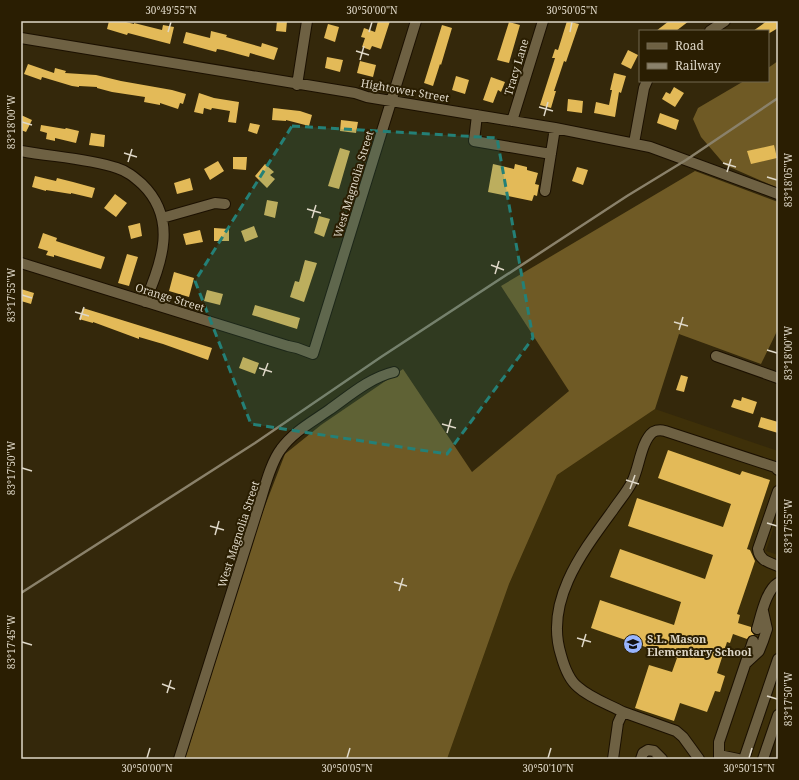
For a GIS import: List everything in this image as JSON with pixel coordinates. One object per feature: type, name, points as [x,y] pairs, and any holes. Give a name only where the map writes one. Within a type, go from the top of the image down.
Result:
[{"type":"street","points":[[297,85],[307,21]]},
{"type":"street","name":"West Magnolia Street","points":[[313,354],[416,21]]},
{"type":"street","name":"Tracy Lane","points":[[512,120],[543,21]]},
{"type":"street","points":[[712,30],[725,21]]},
{"type":"street","name":"Hightower Street","points":[[21,38],[512,120],[634,143],[663,151],[778,194]]},
{"type":"street","points":[[634,143],[644,88],[647,82]]},
{"type":"street","points":[[477,115],[474,141],[551,154]]},
{"type":"street","points":[[545,191],[555,128]]},
{"type":"street","points":[[21,150],[118,168],[132,175],[148,190],[156,202],[162,218],[165,233],[155,277],[145,302]]},
{"type":"street","points":[[162,218],[215,203],[225,204]]},
{"type":"street","name":"Orange Street","points":[[21,264],[313,354]]},
{"type":"street","points":[[716,356],[778,378]]},
{"type":"street","name":"West Magnolia Street","points":[[179,759],[260,502],[280,450],[292,437],[354,392],[378,377],[394,372]]},
{"type":"street","points":[[699,759],[683,737],[676,731],[623,712],[586,693],[576,686],[564,668],[559,651],[556,635],[557,614],[566,585],[583,552],[632,482],[645,445],[654,432],[658,430],[665,431],[775,467],[778,470]]},
{"type":"street","points":[[778,491],[758,549],[763,560],[778,566]]},
{"type":"street","points":[[757,629],[768,594],[773,586],[778,583]]},
{"type":"street","points":[[746,663],[759,652],[767,630],[763,611]]},
{"type":"street","points":[[738,759],[719,757],[719,742],[753,641]]},
{"type":"street","points":[[744,759],[778,659]]},
{"type":"street","points":[[612,759],[618,723],[623,712]]},
{"type":"street","points":[[763,759],[778,715]]},
{"type":"street","points":[[641,759],[643,753],[648,750],[654,751],[662,759]]},
{"type":"highlighted area","points":[[292,126],[497,138],[533,338],[447,454],[251,424],[195,281]]},
{"type":"shaded area","points":[[778,61],[778,188],[725,165],[701,137],[693,119],[698,108],[742,82],[769,82],[769,67]]},
{"type":"shaded area","points":[[695,171],[778,202],[778,329],[761,364],[679,334],[655,409],[557,475],[509,584],[447,759],[185,759],[258,524],[285,454],[321,425],[403,369],[472,472],[569,391],[501,286]]},
{"type":"shaded area","name":"S.L. Mason Elementary School","points":[[655,409],[778,451],[778,514],[766,551],[778,555],[778,705],[759,759],[447,759],[509,584],[557,475]]},
{"type":"building","points":[[109,21],[134,23],[162,30],[163,25],[174,27],[170,44],[128,33],[127,35],[107,29]]},
{"type":"building","points":[[277,21],[287,21],[286,32],[276,31]]},
{"type":"building","points":[[378,21],[390,21],[381,49],[372,46],[370,50],[362,47],[365,38],[361,37],[364,28],[375,32]]},
{"type":"building","points":[[567,21],[579,24],[554,91],[556,91],[551,108],[540,105],[555,58],[552,58],[555,49],[558,50]]},
{"type":"building","points":[[669,21],[689,21],[677,30],[657,30]]},
{"type":"building","points":[[767,21],[778,21],[778,28],[769,33],[769,30],[754,30]]},
{"type":"building","points":[[509,22],[520,25],[509,63],[497,60]]},
{"type":"building","points":[[328,24],[339,27],[335,42],[324,38]]},
{"type":"building","points":[[442,25],[452,28],[433,86],[424,83]]},
{"type":"building","points":[[211,31],[261,47],[262,43],[278,48],[274,60],[250,53],[249,57],[217,49],[216,52],[183,43],[186,32],[210,38]]},
{"type":"building","points":[[628,50],[638,55],[631,69],[621,64]]},
{"type":"building","points":[[327,57],[343,60],[340,72],[325,68]]},
{"type":"building","points":[[360,61],[376,65],[373,77],[357,73]]},
{"type":"building","points":[[28,64],[54,73],[55,68],[66,71],[65,73],[96,75],[186,94],[183,104],[180,103],[178,109],[160,103],[160,105],[144,102],[145,97],[112,92],[97,87],[72,86],[42,77],[41,80],[24,74]]},
{"type":"building","points":[[614,73],[626,76],[621,93],[619,92],[615,117],[594,113],[596,102],[609,105],[612,90],[610,90]]},
{"type":"building","points":[[456,76],[469,80],[465,94],[452,90]]},
{"type":"building","points":[[491,77],[505,82],[501,92],[498,90],[493,103],[483,100]]},
{"type":"building","points":[[674,87],[684,93],[675,107],[662,99],[666,92],[670,94]]},
{"type":"building","points":[[199,93],[214,98],[239,102],[236,123],[228,122],[230,111],[204,108],[203,114],[194,112]]},
{"type":"building","points":[[568,99],[583,101],[582,113],[567,111]]},
{"type":"building","points":[[273,108],[300,111],[312,115],[309,126],[286,120],[272,120]]},
{"type":"building","points":[[660,113],[679,120],[676,130],[657,123]]},
{"type":"building","points":[[21,115],[32,120],[26,132],[21,130]]},
{"type":"building","points":[[341,120],[358,122],[356,133],[340,131]]},
{"type":"building","points":[[250,123],[260,125],[257,134],[248,131]]},
{"type":"building","points":[[41,125],[79,131],[76,143],[55,138],[55,141],[46,139],[47,133],[40,131]]},
{"type":"building","points":[[91,133],[105,135],[104,147],[89,145]]},
{"type":"building","points":[[774,145],[777,158],[751,164],[747,151]]},
{"type":"building","points":[[340,148],[350,151],[339,189],[328,186]]},
{"type":"building","points":[[233,157],[247,157],[246,170],[233,169]]},
{"type":"building","points":[[218,161],[224,171],[210,180],[204,169]]},
{"type":"building","points":[[265,164],[274,172],[270,175],[275,179],[267,188],[255,176]]},
{"type":"building","points":[[493,164],[514,169],[515,164],[527,167],[527,170],[538,173],[535,184],[539,185],[537,196],[534,195],[532,201],[488,192]]},
{"type":"building","points":[[577,167],[588,170],[583,185],[572,181]]},
{"type":"building","points":[[35,176],[56,181],[57,178],[95,188],[92,198],[71,193],[46,191],[32,187]]},
{"type":"building","points":[[190,178],[193,190],[177,194],[174,183]]},
{"type":"building","points":[[115,194],[127,203],[116,217],[104,208]]},
{"type":"building","points":[[267,200],[278,202],[275,218],[264,215]]},
{"type":"building","points":[[319,216],[330,219],[324,237],[314,233]]},
{"type":"building","points":[[140,223],[142,236],[131,239],[128,226]]},
{"type":"building","points":[[254,226],[258,237],[245,242],[241,231]]},
{"type":"building","points":[[214,228],[229,229],[229,241],[214,241]]},
{"type":"building","points":[[200,230],[203,242],[186,245],[183,234]]},
{"type":"building","points":[[43,233],[57,238],[56,241],[105,257],[101,269],[54,255],[54,257],[46,255],[48,251],[38,248]]},
{"type":"building","points":[[127,254],[138,257],[129,286],[118,283]]},
{"type":"building","points":[[305,260],[317,263],[304,302],[290,297],[295,281],[299,282]]},
{"type":"building","points":[[174,272],[194,278],[189,297],[169,291]]},
{"type":"building","points":[[21,289],[34,293],[31,304],[21,301]]},
{"type":"building","points":[[207,290],[223,294],[220,305],[204,301]]},
{"type":"building","points":[[255,305],[300,318],[297,329],[252,315]]},
{"type":"building","points":[[83,308],[212,348],[208,360],[163,344],[139,337],[139,339],[93,322],[79,319]]},
{"type":"building","points":[[243,357],[259,363],[255,374],[239,368]]},
{"type":"building","points":[[681,375],[688,377],[684,392],[676,390]]},
{"type":"building","points":[[742,397],[757,402],[753,414],[731,407],[734,399],[741,401]]},
{"type":"building","points":[[761,417],[778,422],[778,433],[758,427]]},
{"type":"building","points":[[668,450],[740,475],[742,471],[770,480],[747,549],[750,550],[755,561],[737,614],[740,615],[738,623],[751,627],[751,631],[754,635],[749,636],[747,639],[733,634],[730,643],[727,642],[717,673],[725,676],[720,692],[715,691],[707,712],[680,703],[674,721],[635,708],[649,665],[672,672],[677,658],[591,628],[600,600],[674,625],[681,602],[610,577],[620,549],[705,579],[713,555],[628,526],[637,498],[723,527],[731,504],[658,478]]},
{"type":"railway","points":[[21,593],[255,443],[381,357],[627,196],[686,160],[778,98]]},
{"type":"place","name":"S.L. Mason Elementary School","points":[[633,644]]}]
